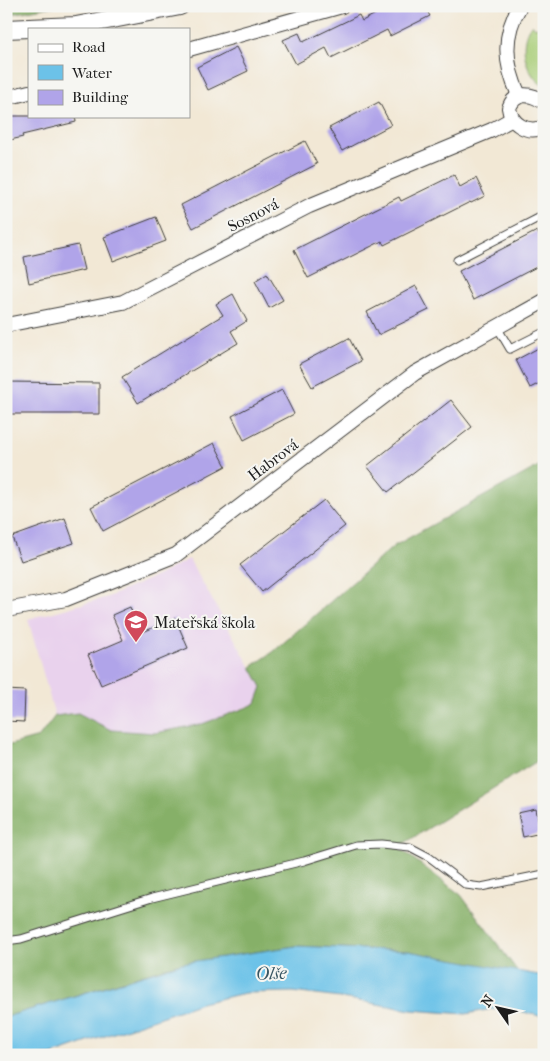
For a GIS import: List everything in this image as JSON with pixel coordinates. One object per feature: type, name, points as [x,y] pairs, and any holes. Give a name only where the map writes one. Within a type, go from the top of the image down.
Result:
[{"type":"street","points":[[6,28],[76,26],[180,6]]},
{"type":"street","points":[[190,49],[342,6]]},
{"type":"street","points":[[519,95],[509,67],[507,43],[513,20],[520,6]]},
{"type":"street","points":[[6,98],[28,92]]},
{"type":"street","points":[[543,128],[528,129],[516,123],[512,119],[509,108],[519,95],[529,95],[544,102]]},
{"type":"street","name":"Sosnová","points":[[6,325],[123,302],[309,206],[492,130],[512,119]]},
{"type":"street","name":"Habrová","points":[[6,610],[66,599],[176,554],[415,373],[544,300]]},
{"type":"lane","points":[[457,260],[544,215]]},
{"type":"lane","points":[[497,327],[510,349],[544,332]]},
{"type":"lane","points":[[6,941],[22,939],[152,898],[304,861],[356,845],[381,844],[410,847],[429,857],[466,885],[481,887],[544,874]]},
{"type":"shaded area","name":"Mateřská škola","points":[[189,559],[262,687],[256,703],[202,724],[155,733],[111,730],[78,713],[55,716],[28,619],[108,597],[157,576]]},
{"type":"green space","points":[[6,6],[54,6],[6,15]]},
{"type":"green space","points":[[532,24],[535,28],[540,26],[543,34],[539,36],[544,48],[544,86],[532,74],[525,57],[525,39],[527,31]]},
{"type":"green space","points":[[544,463],[544,757],[398,847],[461,895],[519,973],[408,951],[296,946],[177,964],[6,1017],[6,746],[39,737],[55,716],[78,713],[111,730],[155,733],[202,724],[256,703],[262,687],[251,667],[273,652],[394,546]]},
{"type":"water","name":"Olše","points":[[296,946],[408,951],[544,976],[544,1017],[503,1007],[466,1014],[411,1010],[293,992],[245,993],[201,1003],[50,1055],[6,1055],[6,1017],[182,963]]},
{"type":"building","points":[[391,6],[424,6],[430,16],[390,36],[387,30],[331,58],[326,48],[296,64],[283,40],[299,33],[303,42],[359,15],[362,21]]},
{"type":"building","points":[[236,47],[248,71],[208,90],[197,67]]},
{"type":"building","points":[[379,102],[391,125],[342,151],[329,128]]},
{"type":"building","points":[[6,116],[75,118],[76,122],[22,135],[23,137],[6,141]]},
{"type":"building","points":[[305,141],[317,164],[193,228],[181,205]]},
{"type":"building","points":[[454,175],[460,187],[476,178],[485,196],[384,245],[382,241],[308,278],[294,250],[399,197],[401,201]]},
{"type":"building","points":[[156,217],[166,241],[113,261],[104,237]]},
{"type":"building","points":[[537,231],[544,245],[544,263],[473,300],[459,271]]},
{"type":"building","points":[[78,245],[84,270],[29,283],[24,257]]},
{"type":"building","points":[[267,273],[283,300],[269,308],[255,281]]},
{"type":"building","points":[[416,286],[429,310],[378,335],[367,312]]},
{"type":"building","points":[[233,294],[247,321],[231,331],[238,343],[138,403],[122,377],[223,315],[216,304]]},
{"type":"building","points":[[349,338],[361,361],[312,387],[299,364]]},
{"type":"building","points":[[544,345],[544,381],[530,388],[516,360]]},
{"type":"building","points":[[6,382],[99,383],[99,414],[6,414]]},
{"type":"building","points":[[282,390],[294,414],[244,440],[232,416]]},
{"type":"building","points":[[451,400],[472,427],[388,492],[367,466]]},
{"type":"building","points":[[214,443],[226,466],[103,531],[91,507]]},
{"type":"building","points":[[324,500],[345,526],[262,592],[240,565]]},
{"type":"building","points":[[65,518],[74,543],[21,561],[12,537]]},
{"type":"building","points":[[130,607],[141,633],[175,618],[188,648],[101,685],[88,655],[123,640],[112,615]]},
{"type":"building","points":[[6,690],[25,691],[24,722],[6,721]]},
{"type":"building","points":[[536,809],[541,833],[523,837],[518,813]]},
{"type":"place","name":"Mateřská škola","points":[[136,643]]}]
